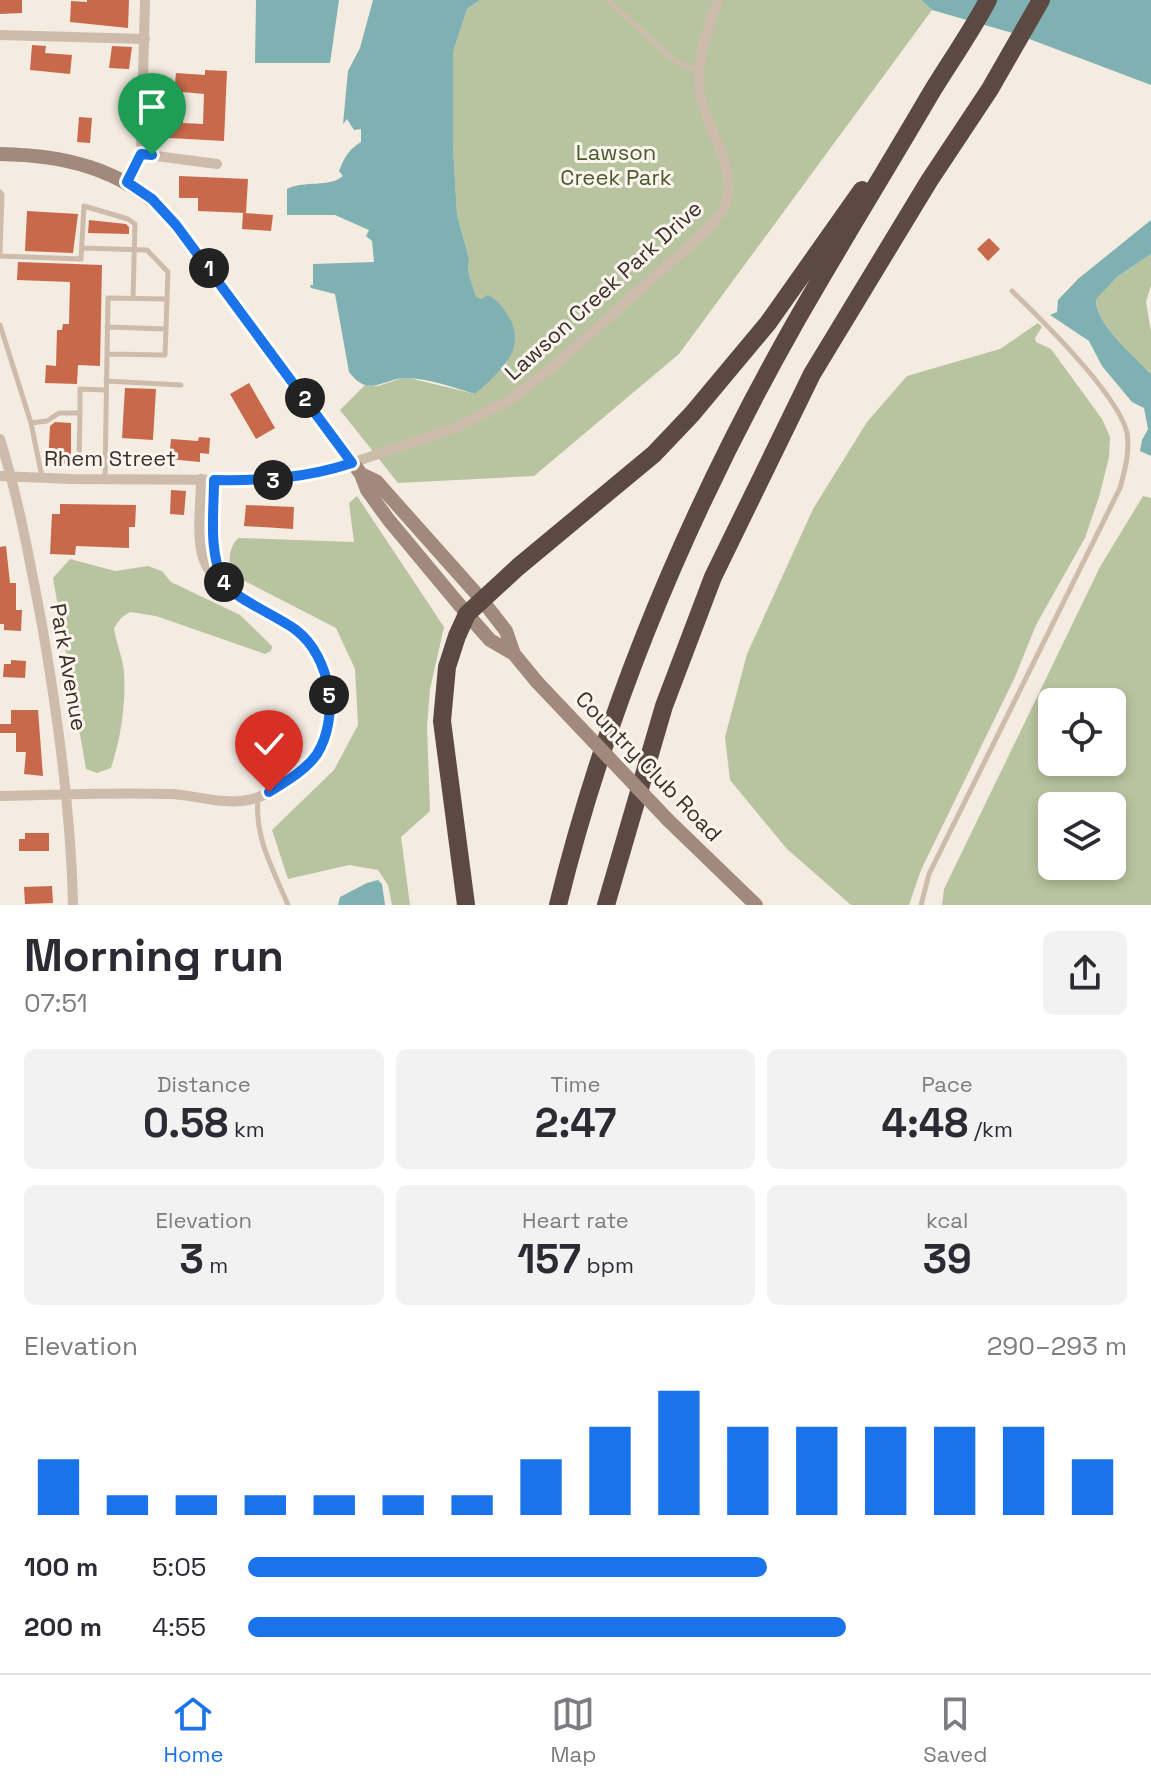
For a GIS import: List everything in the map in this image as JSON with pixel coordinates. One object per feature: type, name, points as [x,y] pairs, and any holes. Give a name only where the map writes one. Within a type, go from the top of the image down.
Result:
[{"type":"highway","points":[[558,905],[611,726],[694,518],[753,398],[796,320],[988,0]]},
{"type":"highway","points":[[609,905],[664,706],[713,577],[812,374],[929,181],[990,89],[1041,0]]},
{"type":"highway","points":[[466,905],[443,742],[442,711],[447,667],[467,614],[518,567],[654,454],[702,404],[768,323],[933,90]]},
{"type":"main road","points":[[0,154],[41,156],[78,163],[127,182],[152,199],[176,225],[356,469]]},
{"type":"main road","name":"Country Club Road","points":[[356,469],[376,481],[482,600],[506,631],[514,654],[537,682],[668,820],[756,905]]},
{"type":"main road","name":"Country Club Road","points":[[356,469],[388,519],[467,614],[490,640],[514,654]]},
{"type":"street","points":[[127,182],[141,154],[145,0]]},
{"type":"street","name":"Lawson Creek Park Drive","points":[[356,469],[457,427],[508,401],[554,366],[706,231],[723,210],[729,188],[725,166],[706,119],[700,91],[699,61],[718,0]]},
{"type":"street","points":[[0,35],[145,39]]},
{"type":"street","points":[[141,154],[217,164]]},
{"type":"street","name":"Park Avenue","points":[[0,439],[5,476],[28,551],[55,700],[66,795],[73,905]]},
{"type":"street","name":"Rhem Street","points":[[5,476],[279,480],[356,469]]},
{"type":"street","points":[[0,796],[145,793],[248,800],[294,775],[316,755],[328,728],[329,697],[324,671],[315,651],[297,631],[226,587],[209,572],[202,555],[201,479]]},
{"type":"street","points":[[214,480],[213,544],[226,587]]},
{"type":"lane","points":[[608,0],[676,62],[700,71]]},
{"type":"lane","points":[[0,192],[0,255],[81,259],[84,206],[135,224],[133,298]]},
{"type":"lane","points":[[82,248],[147,250],[168,272],[165,355],[107,354]]},
{"type":"lane","points":[[921,905],[929,874],[1120,488],[1128,460],[1126,432],[1116,410],[1098,384],[1040,317],[1012,291]]},
{"type":"lane","points":[[105,479],[108,298],[167,299]]},
{"type":"lane","points":[[0,325],[31,423],[42,478]]},
{"type":"lane","points":[[107,327],[166,329]]},
{"type":"lane","points":[[106,381],[181,385]]},
{"type":"lane","points":[[79,459],[80,389],[105,390]]},
{"type":"lane","points":[[31,423],[47,421],[59,413],[80,413]]},
{"type":"lane","points":[[258,796],[256,817],[259,835],[288,905]]},
{"type":"green space","name":"Lawson Creek Park","points":[[480,0],[921,0],[932,10],[679,354],[534,476],[398,483],[340,410],[365,385],[378,386],[405,377],[475,394],[507,363],[481,299],[476,298],[457,215],[453,52],[467,9]]},
{"type":"green space","points":[[1151,254],[1151,285],[1146,302],[1151,332],[1151,374],[1108,329],[1097,308],[1096,298],[1117,277]]},
{"type":"green space","points":[[1038,323],[1042,327],[1035,338],[1036,342],[1051,349],[1102,419],[1110,437],[1109,457],[1099,497],[1085,538],[1036,625],[1015,677],[921,870],[909,905],[851,905],[787,849],[730,780],[725,737],[747,654],[813,509],[867,422],[907,376],[1000,349]]},
{"type":"green space","points":[[357,496],[444,627],[430,689],[427,727],[430,811],[401,837],[410,905],[392,905],[388,885],[378,870],[349,865],[288,879],[272,830],[334,770],[358,725],[355,669],[336,628],[231,574],[230,569],[231,551],[238,538],[354,542],[349,503]]},
{"type":"green space","points":[[1143,496],[1151,498],[1151,905],[942,905],[944,889],[1038,695],[1038,776],[1126,776],[1126,688],[1041,688],[1100,567]]},
{"type":"green space","points":[[70,559],[115,571],[148,566],[162,571],[171,582],[240,615],[272,646],[271,651],[265,654],[156,616],[130,612],[114,628],[124,684],[122,721],[115,757],[111,768],[97,773],[86,769],[53,578]]},
{"type":"water","points":[[256,0],[339,0],[330,63],[255,63]]},
{"type":"water","points":[[373,0],[480,0],[467,9],[453,52],[457,215],[476,297],[481,299],[488,295],[496,300],[510,319],[515,341],[507,361],[475,394],[415,378],[370,386],[356,380],[349,372],[335,294],[311,288],[310,285],[313,285],[313,264],[374,262],[372,241],[366,236],[369,230],[335,215],[287,215],[287,189],[337,180],[343,176],[339,171],[345,158],[361,142],[361,129],[354,130],[347,119],[343,124],[348,71],[360,48]]},
{"type":"water","points":[[921,0],[1151,0],[1151,85],[1016,34],[932,10]]},
{"type":"water","points":[[1151,220],[1151,254],[1117,277],[1096,299],[1097,309],[1108,329],[1151,374],[1151,456],[1140,451],[1148,429],[1144,408],[1132,402],[1102,366],[1089,341],[1050,315],[1057,312],[1058,300],[1078,279]]},
{"type":"water","points":[[378,880],[382,884],[385,905],[338,905],[340,897]]},
{"type":"building","points":[[0,0],[22,0],[22,13],[0,14]]},
{"type":"building","points":[[129,0],[128,28],[70,22],[71,1]]},
{"type":"building","points":[[32,45],[46,46],[45,53],[72,55],[70,74],[30,70]]},
{"type":"building","points":[[112,46],[132,47],[129,69],[109,68]]},
{"type":"building","points":[[205,70],[227,71],[224,141],[151,137],[152,95],[174,95],[176,73],[205,75]],"holes":[[[183,92],[204,94],[203,124],[183,123]]]},
{"type":"building","points":[[79,117],[92,118],[90,143],[77,142]]},
{"type":"building","points":[[179,176],[248,179],[246,213],[198,211],[198,198],[179,198]]},
{"type":"building","points":[[27,211],[78,214],[73,253],[25,251]]},
{"type":"building","points":[[243,213],[273,215],[271,231],[242,229]]},
{"type":"building","points":[[89,220],[126,224],[129,234],[88,233]]},
{"type":"building","points":[[989,238],[1000,249],[988,261],[977,249]]},
{"type":"building","points":[[18,262],[102,265],[100,366],[78,365],[77,384],[45,383],[46,365],[56,366],[57,330],[62,330],[63,324],[69,324],[70,282],[17,280]]},
{"type":"building","points":[[249,383],[275,428],[256,439],[230,394]]},
{"type":"building","points":[[125,388],[156,389],[153,440],[122,438]]},
{"type":"building","points":[[55,422],[71,423],[71,464],[48,463],[50,426]]},
{"type":"building","points":[[199,437],[210,438],[209,454],[200,453],[200,462],[169,459],[171,439],[198,441]]},
{"type":"building","points":[[171,490],[186,491],[184,515],[170,514]]},
{"type":"building","points":[[60,504],[136,505],[135,527],[129,527],[129,548],[76,546],[75,555],[50,554],[52,514],[60,514]]},
{"type":"building","points":[[246,505],[294,507],[293,529],[244,526]]},
{"type":"building","points":[[6,546],[10,583],[16,583],[16,610],[22,610],[21,631],[4,630],[4,624],[0,624],[0,547]]},
{"type":"building","points":[[11,660],[26,661],[25,678],[3,677],[4,664],[11,664]]},
{"type":"building","points":[[11,710],[38,710],[43,776],[24,774],[26,752],[16,752],[16,733],[0,733],[0,724],[11,724]]},
{"type":"building","points":[[25,833],[49,833],[49,851],[19,851],[19,839],[25,839]]},
{"type":"building","points":[[52,886],[53,903],[25,904],[24,887]]},
{"type":"route","points":[[152,155],[141,154],[127,182],[152,199],[176,225],[352,463],[303,477],[279,480],[214,480],[213,544],[226,587],[297,631],[315,651],[324,671],[329,697],[328,728],[316,755],[269,792]]}]
